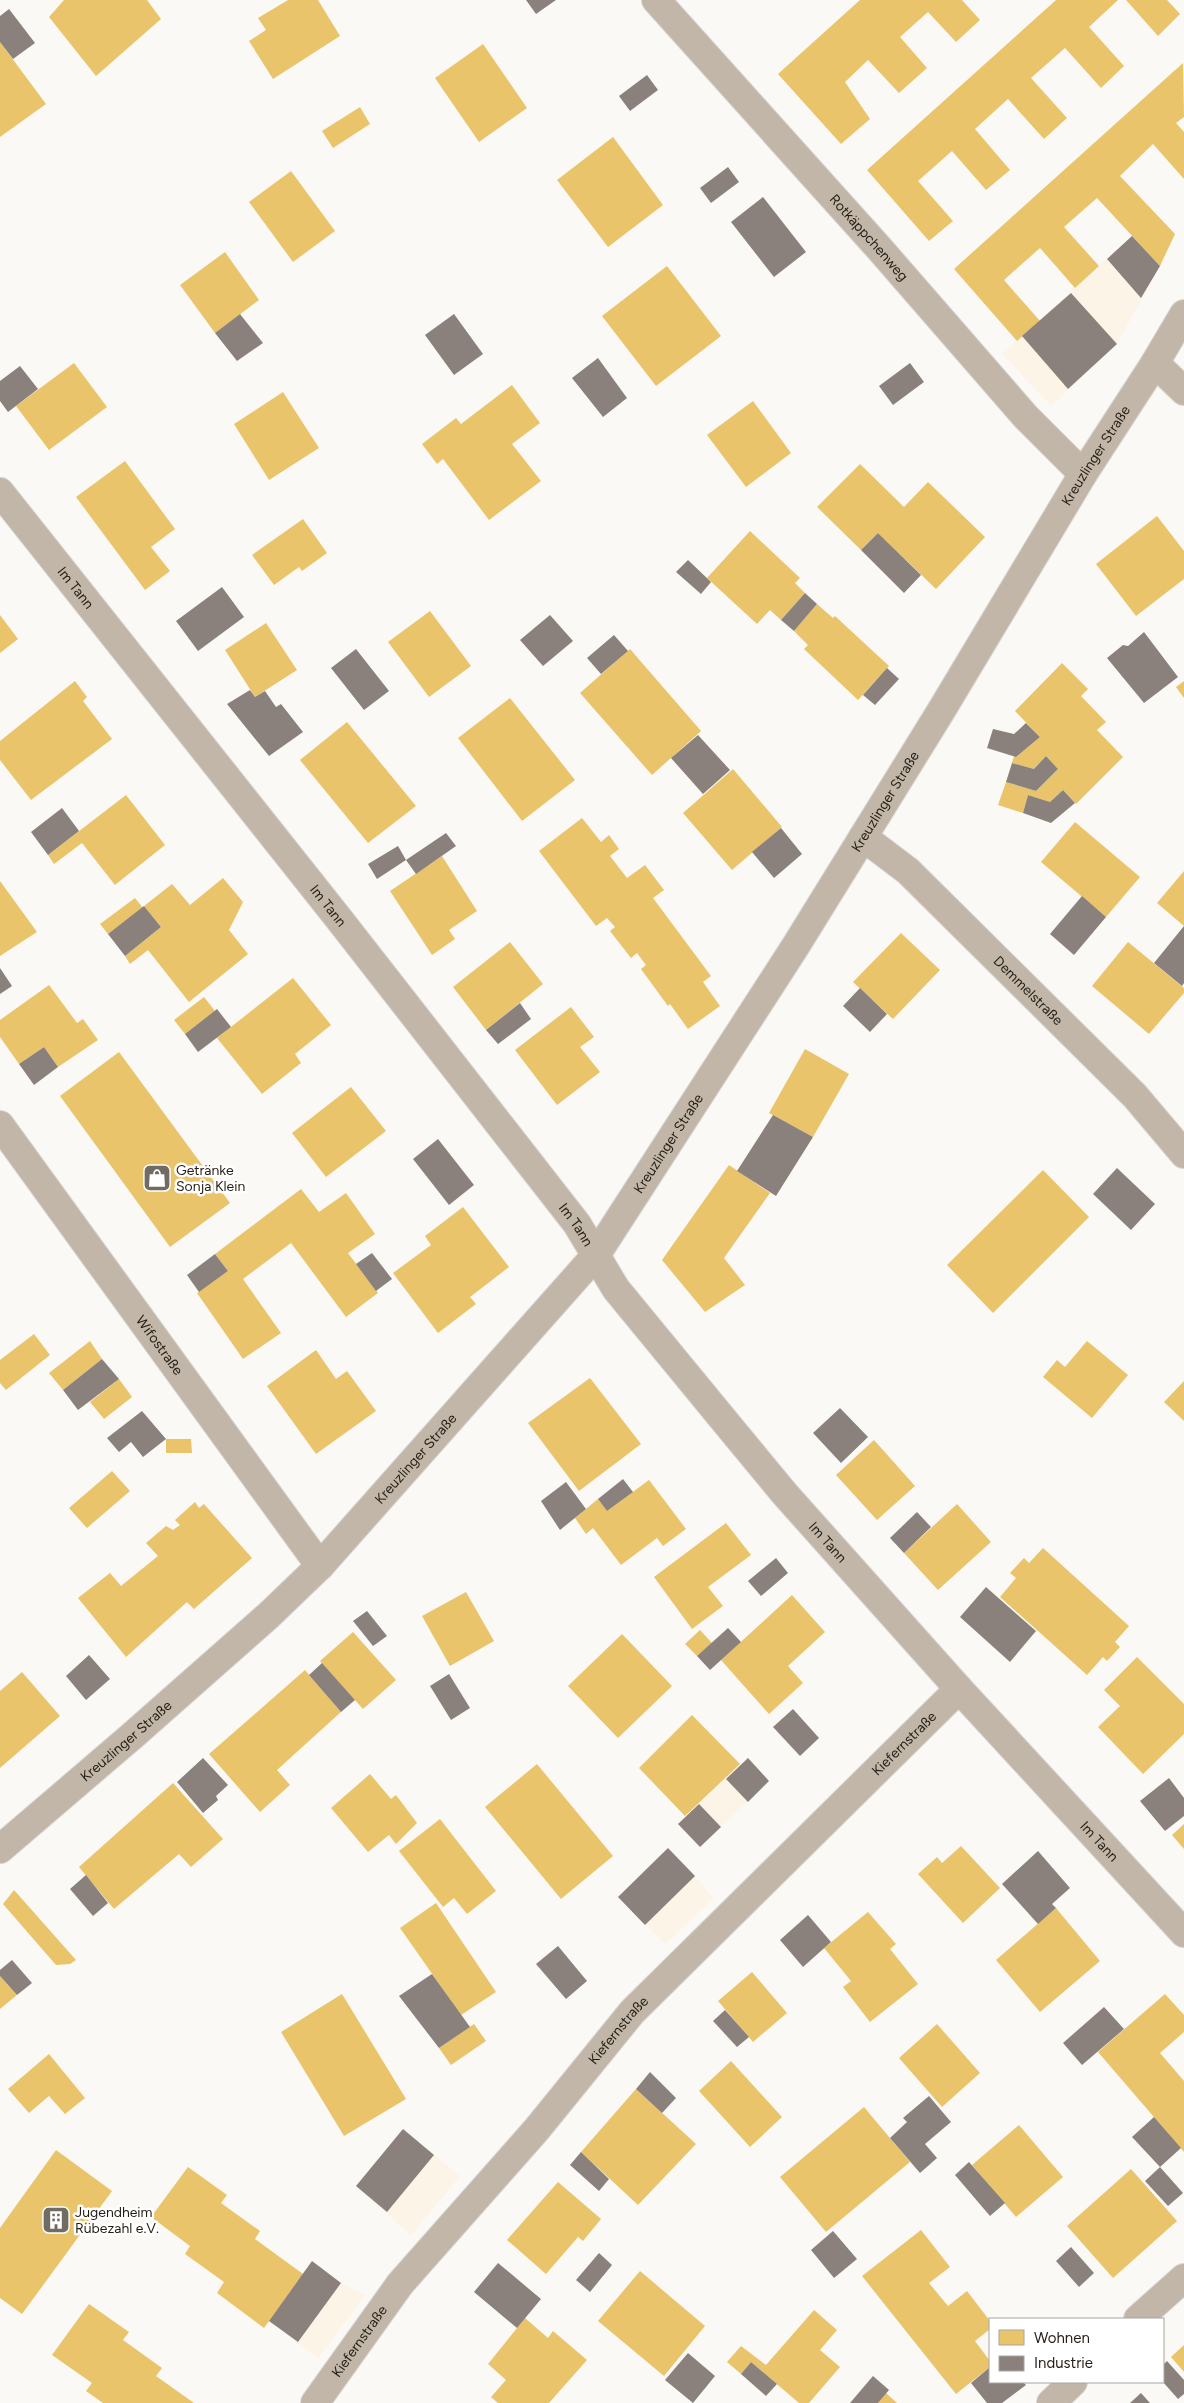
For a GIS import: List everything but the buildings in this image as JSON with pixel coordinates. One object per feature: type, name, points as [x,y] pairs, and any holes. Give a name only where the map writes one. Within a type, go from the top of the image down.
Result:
[{"type":"street","name":"Rotkäppchenweg","points":[[656,0],[878,247],[1025,416],[1083,474]]},
{"type":"street","name":"Kreuzlinger Straße","points":[[0,1849],[269,1615],[320,1566],[596,1255],[795,947],[1034,560],[1083,474],[1156,363],[1184,314]]},
{"type":"street","points":[[1156,363],[1184,391]]},
{"type":"street","name":"Im Tann","points":[[0,492],[333,912],[577,1224],[616,1289],[784,1492],[959,1689],[1184,1932]]},
{"type":"street","name":"Demmelstraße","points":[[863,837],[908,871],[1135,1096],[1184,1154]]},
{"type":"street","name":"Wifostraße","points":[[0,1125],[320,1566]]},
{"type":"street","name":"Kiefernstraße","points":[[315,2403],[400,2284],[537,2129],[632,2012],[959,1689]]},
{"type":"street","points":[[1139,2318],[1184,2278]]},
{"type":"street","points":[[1051,2403],[1072,2383]]},
{"type":"shaded area","points":[[1132,236],[1160,266],[1117,344],[1051,406],[1002,354]]},
{"type":"shaded area","points":[[748,1758],[769,1781],[700,1847],[678,1824]]},
{"type":"shaded area","points":[[668,1848],[714,1898],[665,1944],[618,1897]]},
{"type":"shaded area","points":[[403,2129],[460,2176],[411,2235],[356,2186]]},
{"type":"shaded area","points":[[312,2261],[341,2283],[365,2295],[318,2358],[269,2321]]},
{"type":"place","name":"Getränke Sonja Klein","points":[[157,1178]]},
{"type":"place","name":"Jugendheim Rübezahl e.V.","points":[[56,2220]]}]
